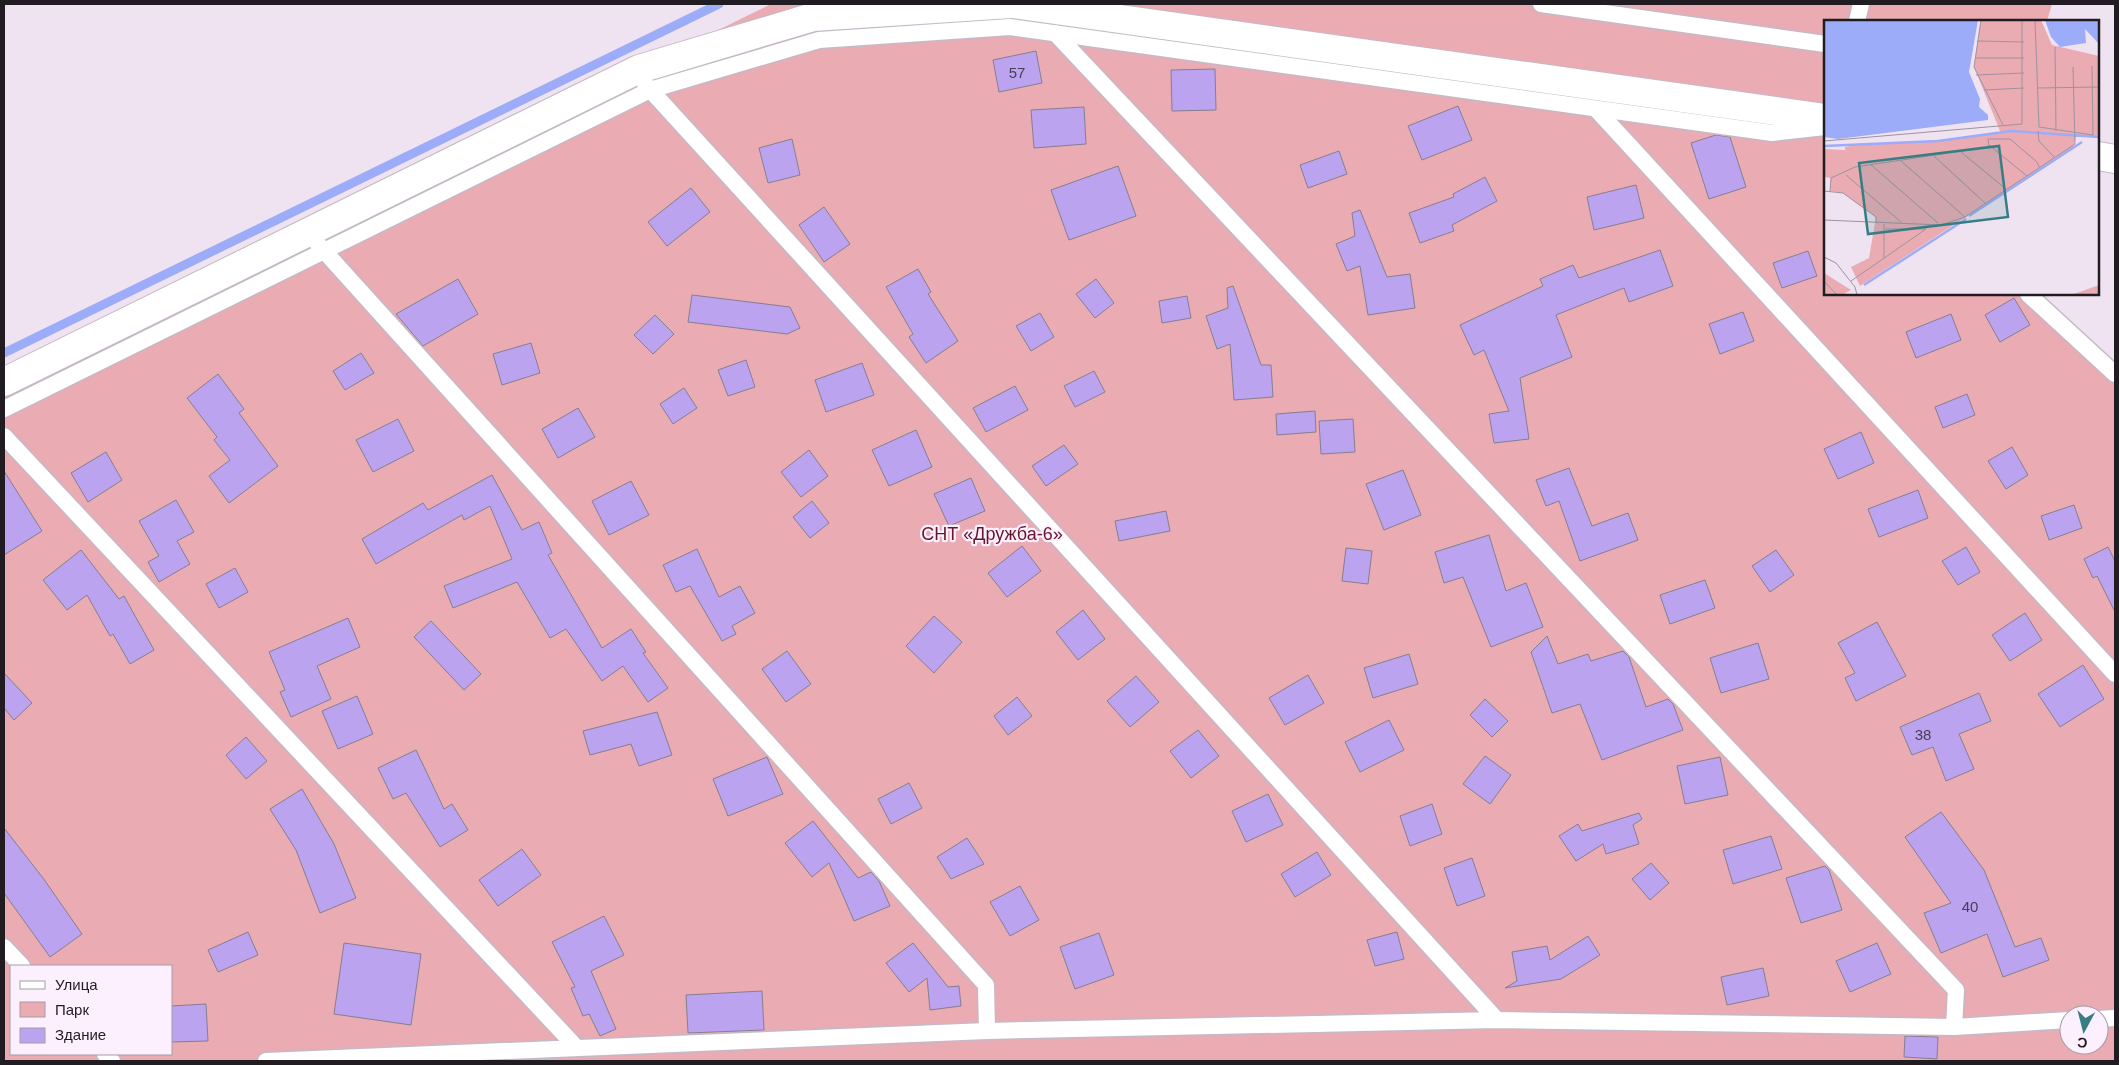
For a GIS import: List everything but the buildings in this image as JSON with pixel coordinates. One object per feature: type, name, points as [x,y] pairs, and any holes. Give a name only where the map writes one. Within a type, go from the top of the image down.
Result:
[{"type":"street","points":[[4,382],[315,242],[642,81],[813,17],[1011,4],[1824,118]]},
{"type":"street","points":[[2099,156],[2115,159]]},
{"type":"lane","points":[[1542,4],[1824,44]]},
{"type":"lane","points":[[1857,20],[1862,4]]},
{"type":"lane","points":[[1497,1020],[642,81],[819,40],[1010,27],[1772,133],[1824,127]]},
{"type":"lane","points":[[1055,33],[1956,990],[1954,1027]]},
{"type":"lane","points":[[1596,108],[2115,674]]},
{"type":"lane","points":[[4,409],[315,242],[986,985],[987,1031]]},
{"type":"lane","points":[[2029,295],[2115,374]]},
{"type":"lane","points":[[4,436],[577,1048]]},
{"type":"lane","points":[[4,947],[21,965]]},
{"type":"lane","points":[[266,1061],[987,1031],[1497,1020],[1954,1027],[2059,1021]]},
{"type":"green space","name":"СНТ «Дружба-6»","points":[[771,4],[2052,4],[2047,20],[1824,20],[1824,295],[2029,295],[2115,374],[2115,1061],[4,1061],[4,382]]},
{"type":"waterway","points":[[4,353],[719,4]]}]
